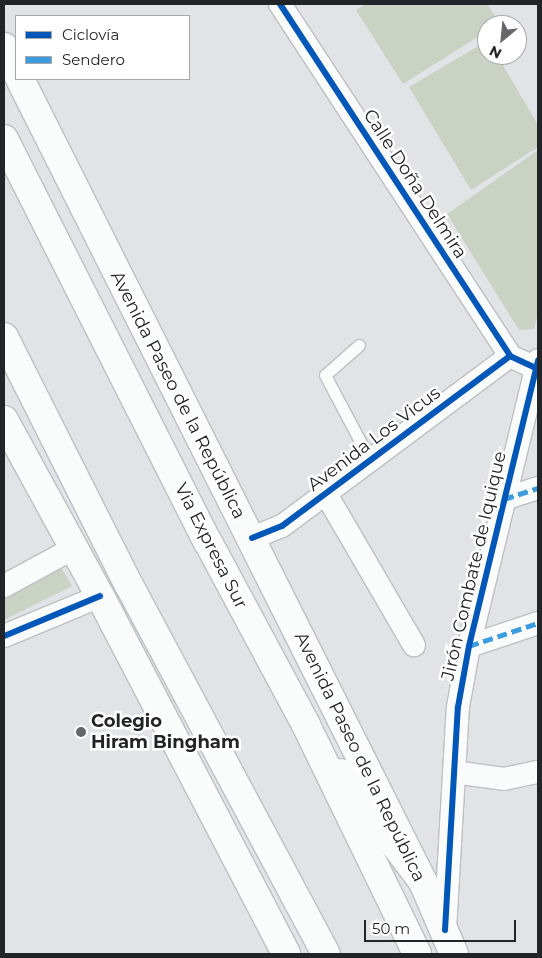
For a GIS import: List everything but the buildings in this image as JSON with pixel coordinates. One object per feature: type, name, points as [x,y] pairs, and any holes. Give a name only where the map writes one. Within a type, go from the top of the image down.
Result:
[{"type":"main road","points":[[4,47],[15,70]]},
{"type":"main road","name":"Avenida Paseo de la República","points":[[20,80],[216,474],[252,538],[423,882],[449,942]]},
{"type":"main road","name":"Via Expresa Sur","points":[[4,139],[208,542],[306,725],[417,954]]},
{"type":"main road","points":[[4,337],[134,594],[326,954]]},
{"type":"main road","points":[[4,420],[100,596],[286,954]]},
{"type":"main road","points":[[306,725],[423,882]]},
{"type":"street","name":"Calle Doña Delmira","points":[[280,4],[510,356]]},
{"type":"street","points":[[510,356],[537,364]]},
{"type":"street","name":"Avenida Los Vicus","points":[[252,538],[282,526],[510,356]]},
{"type":"street","name":"Jirón Combate de Iquique","points":[[449,942],[454,772],[458,707],[469,646],[537,364]]},
{"type":"street","points":[[504,499],[538,488]]},
{"type":"street","points":[[326,494],[414,645]]},
{"type":"street","points":[[4,586],[74,548]]},
{"type":"street","points":[[4,636],[100,596]]},
{"type":"street","points":[[469,646],[538,623]]},
{"type":"street","points":[[454,772],[504,779],[538,772]]},
{"type":"lane","points":[[359,345],[325,375],[370,460]]},
{"type":"green space","points":[[366,4],[487,4],[495,15],[477,15],[477,37],[403,84],[356,10]]},
{"type":"green space","points":[[477,47],[477,65],[503,65],[538,125],[538,147],[471,190],[409,87]]},
{"type":"green space","points":[[538,150],[538,314],[534,329],[519,330],[447,214]]},
{"type":"green space","points":[[58,562],[72,586],[4,620],[4,592]]},
{"type":"marked path","points":[[504,499],[538,488]]},
{"type":"marked path","points":[[469,646],[538,623]]},
{"type":"cycle path","points":[[280,4],[510,356],[536,368]]},
{"type":"cycle path","points":[[252,538],[282,526],[510,356]]},
{"type":"cycle path","points":[[445,930],[458,707],[469,646],[538,360]]},
{"type":"cycle path","points":[[4,636],[100,596]]},
{"type":"place","name":"Colegio Hiram Bingham","points":[[81,732]]}]
